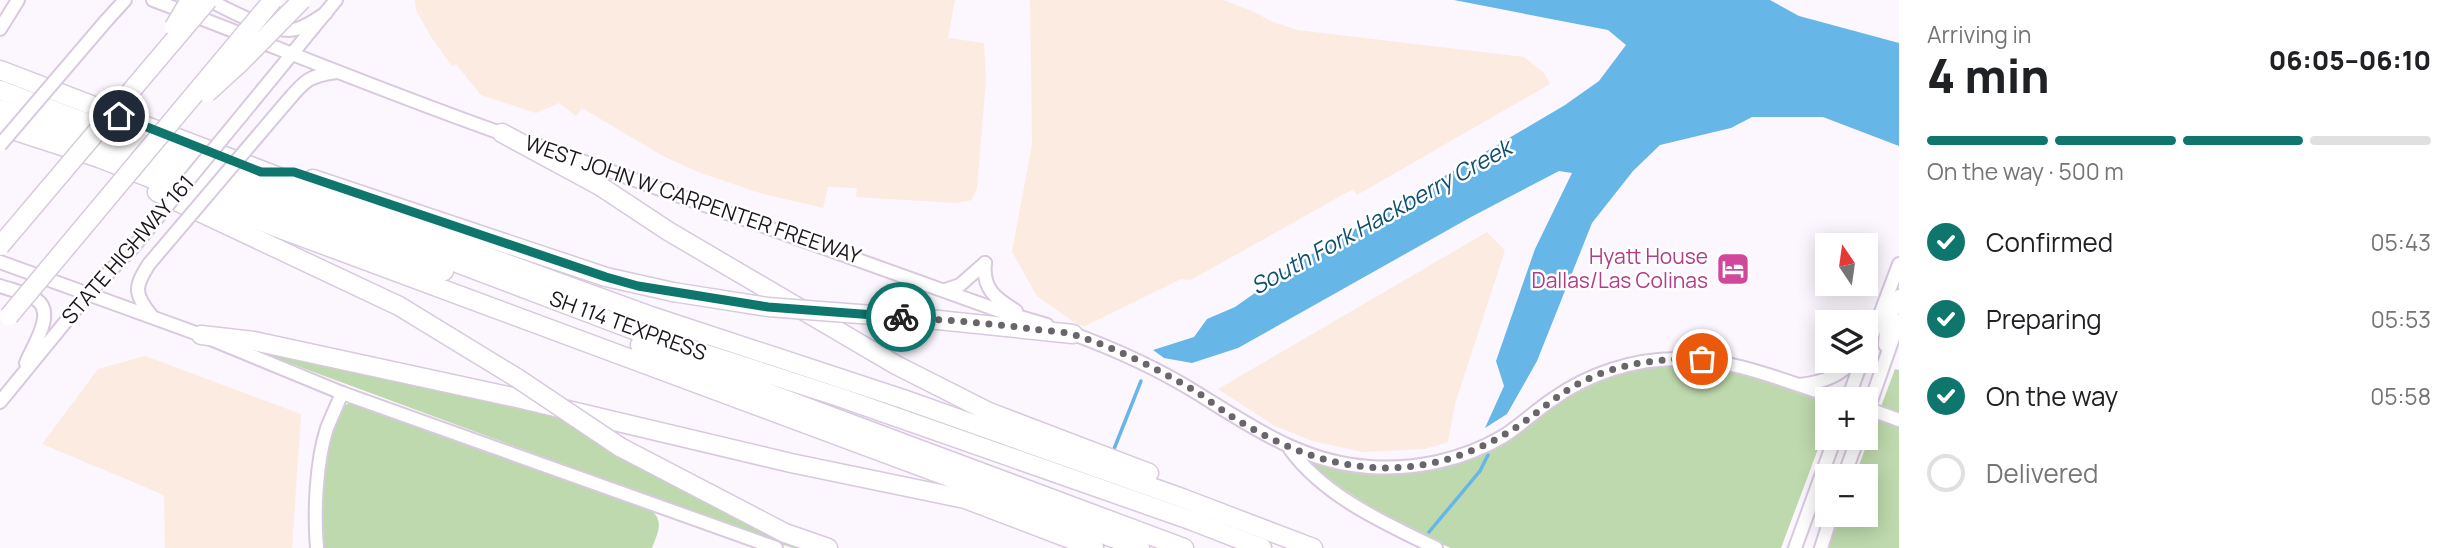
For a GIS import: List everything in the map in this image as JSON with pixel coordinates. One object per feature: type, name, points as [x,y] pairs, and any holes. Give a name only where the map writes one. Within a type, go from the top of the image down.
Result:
[{"type":"highway","points":[[153,64],[190,0]]},
{"type":"highway","points":[[0,246],[208,0]]},
{"type":"highway","points":[[4,321],[273,0]]},
{"type":"highway","points":[[157,137],[241,62],[302,0]]},
{"type":"highway","points":[[0,70],[261,172],[652,316],[903,399],[1314,548]]},
{"type":"highway","name":"SH 114 TEXPRESS","points":[[0,90],[648,335],[839,397],[1190,520],[1262,548]]},
{"type":"highway","name":"SH 114 TEXPRESS","points":[[0,109],[1184,548]]},
{"type":"highway","points":[[0,126],[99,158],[278,228],[1136,548]]},
{"type":"highway","points":[[502,133],[600,186],[668,231],[896,365],[998,416],[1156,476],[1182,498]]},
{"type":"highway","points":[[99,158],[201,214],[399,306],[517,378],[620,447],[785,533],[828,548]]},
{"type":"highway","points":[[261,172],[294,172],[606,277],[673,292],[768,307],[1073,334]]},
{"type":"highway","points":[[201,335],[280,347],[517,398],[791,463],[965,499],[1094,548]]},
{"type":"main road","points":[[0,145],[125,0]]},
{"type":"main road","name":"WEST JOHN W CARPENTER FREEWAY","points":[[153,0],[502,133],[1073,334],[1162,373],[1198,393],[1242,422],[1289,447],[1308,470],[1347,500],[1396,529],[1436,548]]},
{"type":"main road","points":[[208,0],[274,29],[299,28],[326,13]]},
{"type":"main road","name":"STATE HIGHWAY 161","points":[[0,402],[89,293],[135,245],[336,0]]},
{"type":"main road","points":[[0,29],[18,1]]},
{"type":"main road","points":[[153,317],[141,303],[137,293],[137,282],[149,264],[303,83],[315,75],[337,72]]},
{"type":"main road","points":[[0,262],[201,335],[342,393],[776,548]]},
{"type":"main road","points":[[945,290],[960,285],[985,263],[983,276],[990,292],[1030,320]]},
{"type":"main road","points":[[1878,318],[1899,264]]},
{"type":"main road","points":[[0,286],[37,300],[44,312],[44,324],[23,373]]},
{"type":"main road","points":[[1886,357],[1886,330],[1899,296]]},
{"type":"main road","points":[[1878,314],[1881,309]]},
{"type":"main road","points":[[1875,387],[1899,321]]},
{"type":"main road","points":[[1289,447],[1326,460],[1366,467],[1397,468],[1439,462],[1500,437],[1553,399],[1591,378],[1617,368],[1657,360],[1702,359],[1728,363],[1815,391]]},
{"type":"main road","points":[[1796,385],[1826,379],[1837,373]]},
{"type":"main road","points":[[317,548],[315,533],[320,467],[327,430],[342,393]]},
{"type":"main road","points":[[1878,414],[1899,420]]},
{"type":"main road","points":[[1795,548],[1831,450]]},
{"type":"main road","points":[[1821,548],[1828,527]]},
{"type":"shaded area","points":[[415,0],[955,0],[948,38],[984,43],[986,80],[977,187],[972,200],[955,203],[856,197],[857,188],[828,187],[823,208],[760,193],[698,172],[663,156],[582,108],[576,116],[559,103],[536,113],[481,95],[456,64],[452,66],[431,37],[416,10]]},
{"type":"shaded area","points":[[1030,0],[1223,0],[1297,30],[1524,57],[1544,73],[1550,84],[1357,195],[1353,189],[1191,280],[1181,279],[1085,326],[1078,325],[1037,296],[1012,252],[1032,144]]},
{"type":"shaded area","points":[[1487,232],[1505,250],[1455,404],[1448,442],[1425,449],[1363,452],[1312,441],[1273,425],[1218,389]]},
{"type":"shaded area","points":[[145,356],[301,414],[292,548],[165,548],[164,495],[42,444],[98,369]]},
{"type":"green space","points":[[251,349],[555,415],[618,455],[810,548],[793,548],[769,540]]},
{"type":"green space","points":[[1684,363],[1739,374],[1815,399],[1815,450],[1818,450],[1781,548],[1451,548],[1376,510],[1306,463],[1308,460],[1336,469],[1377,474],[1430,469],[1547,409],[1585,385],[1619,372]]},
{"type":"green space","points":[[1895,369],[1899,370],[1899,548],[1828,548],[1836,527],[1878,527],[1878,464],[1859,464],[1865,450],[1878,450],[1878,414]]},
{"type":"green space","points":[[357,403],[651,510],[659,524],[652,548],[323,548],[323,494],[330,441],[341,407]]},
{"type":"water","points":[[1454,0],[1770,0],[1799,16],[1899,43],[1899,146],[1823,117],[1752,117],[1731,128],[1660,145],[1633,171],[1592,223],[1537,361],[1507,414],[1485,428],[1504,386],[1496,361],[1535,249],[1572,173],[1559,171],[1471,217],[1238,348],[1192,363],[1164,358],[1153,350],[1194,337],[1207,319],[1235,307],[1302,260],[1565,105],[1599,81],[1626,45],[1608,30]]},
{"type":"waterway","name":"South Fork Hackberry Creek","points":[[1114,449],[1141,381]]},
{"type":"waterway","name":"South Fork Hackberry Creek","points":[[1429,532],[1480,471],[1488,455]]},
{"type":"way so far","points":[[901,317],[1073,334],[1162,373],[1198,393],[1232,417],[1300,452],[1343,464],[1366,467],[1397,468],[1439,462],[1500,437],[1553,399],[1591,378],[1632,364],[1657,360],[1702,359]]},
{"type":"place","name":"Hyatt House Dallas/Las Colinas","points":[[1733,269]]},
{"type":"route","points":[[119,116],[261,172],[294,172],[638,286],[768,307],[901,317]]}]
